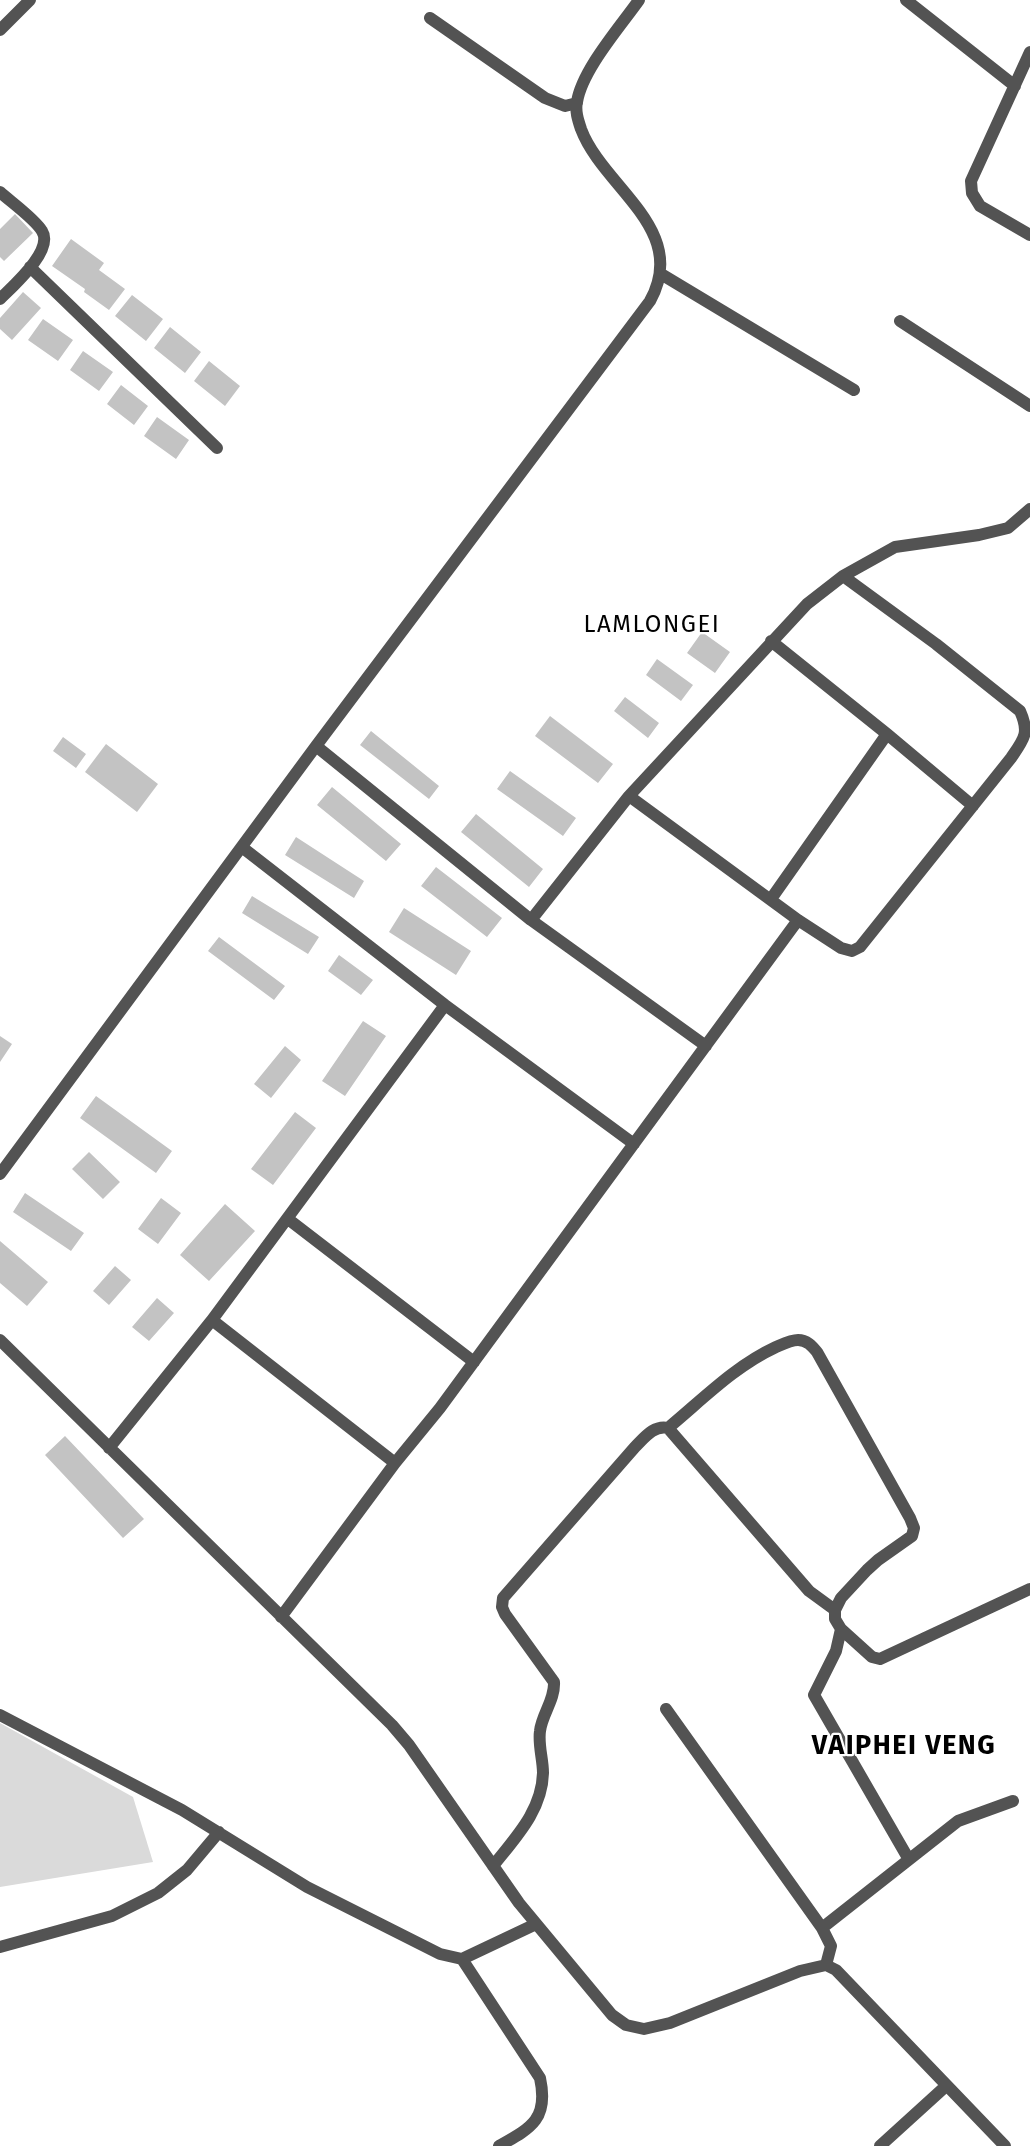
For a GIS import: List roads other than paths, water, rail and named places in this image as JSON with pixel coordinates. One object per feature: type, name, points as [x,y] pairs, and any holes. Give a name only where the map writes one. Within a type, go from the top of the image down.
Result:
[{"type":"street","points":[[0,30],[30,0]]},
{"type":"street","points":[[0,1174],[243,848],[316,746],[650,301],[661,273],[658,249],[643,214],[592,151],[577,118],[577,103],[589,71],[639,0]]},
{"type":"street","points":[[906,0],[1015,86]]},
{"type":"street","points":[[430,18],[545,98],[565,106],[577,103]]},
{"type":"street","points":[[1030,52],[971,181],[972,194],[980,206],[1030,235]]},
{"type":"street","points":[[0,192],[42,229],[46,240],[43,250],[30,267],[0,299]]},
{"type":"street","points":[[30,267],[217,448]]},
{"type":"street","points":[[661,273],[854,390]]},
{"type":"street","points":[[900,321],[1030,406]]},
{"type":"street","points":[[531,920],[629,796],[807,604],[843,576],[895,548],[914,543],[979,535],[1008,528],[1030,509]]},
{"type":"street","points":[[629,796],[798,920],[841,948],[852,951],[860,947],[1029,733],[1020,711],[936,644],[843,576]]},
{"type":"street","points":[[771,641],[973,806]]},
{"type":"street","points":[[771,899],[887,734]]},
{"type":"street","points":[[316,746],[531,920],[706,1046]]},
{"type":"street","points":[[243,848],[445,1005],[634,1144]]},
{"type":"street","points":[[282,1617],[395,1462],[440,1408],[798,920]]},
{"type":"street","points":[[109,1448],[212,1320],[445,1005]]},
{"type":"street","points":[[288,1219],[474,1362]]},
{"type":"street","points":[[212,1320],[395,1462]]},
{"type":"street","points":[[0,1340],[402,1736],[536,1924],[612,2015],[626,2025],[644,2029],[670,2023],[800,1971],[826,1965],[836,1970],[1005,2146]]},
{"type":"street","points":[[668,1428],[740,1367],[756,1357],[787,1343],[798,1340],[809,1342],[818,1352],[910,1518],[914,1532],[909,1539],[878,1560],[841,1598],[835,1610],[837,1623],[841,1629],[872,1656],[880,1659],[1030,1589]]},
{"type":"street","points":[[493,1866],[526,1825],[534,1811],[541,1791],[543,1774],[540,1731],[554,1692],[554,1682],[505,1614],[502,1606],[503,1598],[635,1447],[654,1429],[668,1428],[809,1591],[835,1610]]},
{"type":"street","points":[[841,1629],[836,1651],[814,1695],[908,1858]]},
{"type":"street","points":[[666,1709],[822,1928],[831,1946],[826,1965]]},
{"type":"street","points":[[0,1714],[143,1789],[219,1832],[307,1887],[440,1954],[462,1959],[536,1924]]},
{"type":"street","points":[[822,1928],[908,1858],[958,1821],[1013,1801]]},
{"type":"street","points":[[0,1947],[112,1916],[158,1893],[187,1870],[219,1832]]},
{"type":"street","points":[[462,1959],[540,2078],[543,2093],[542,2108],[536,2121],[525,2131],[499,2146]]},
{"type":"street","points":[[880,2146],[946,2086]]},
{"type":"district","name":"LAMLONGEI","points":[[652,625]]},
{"type":"district","name":"VAIPHEI VENG","points":[[904,1746]]}]
